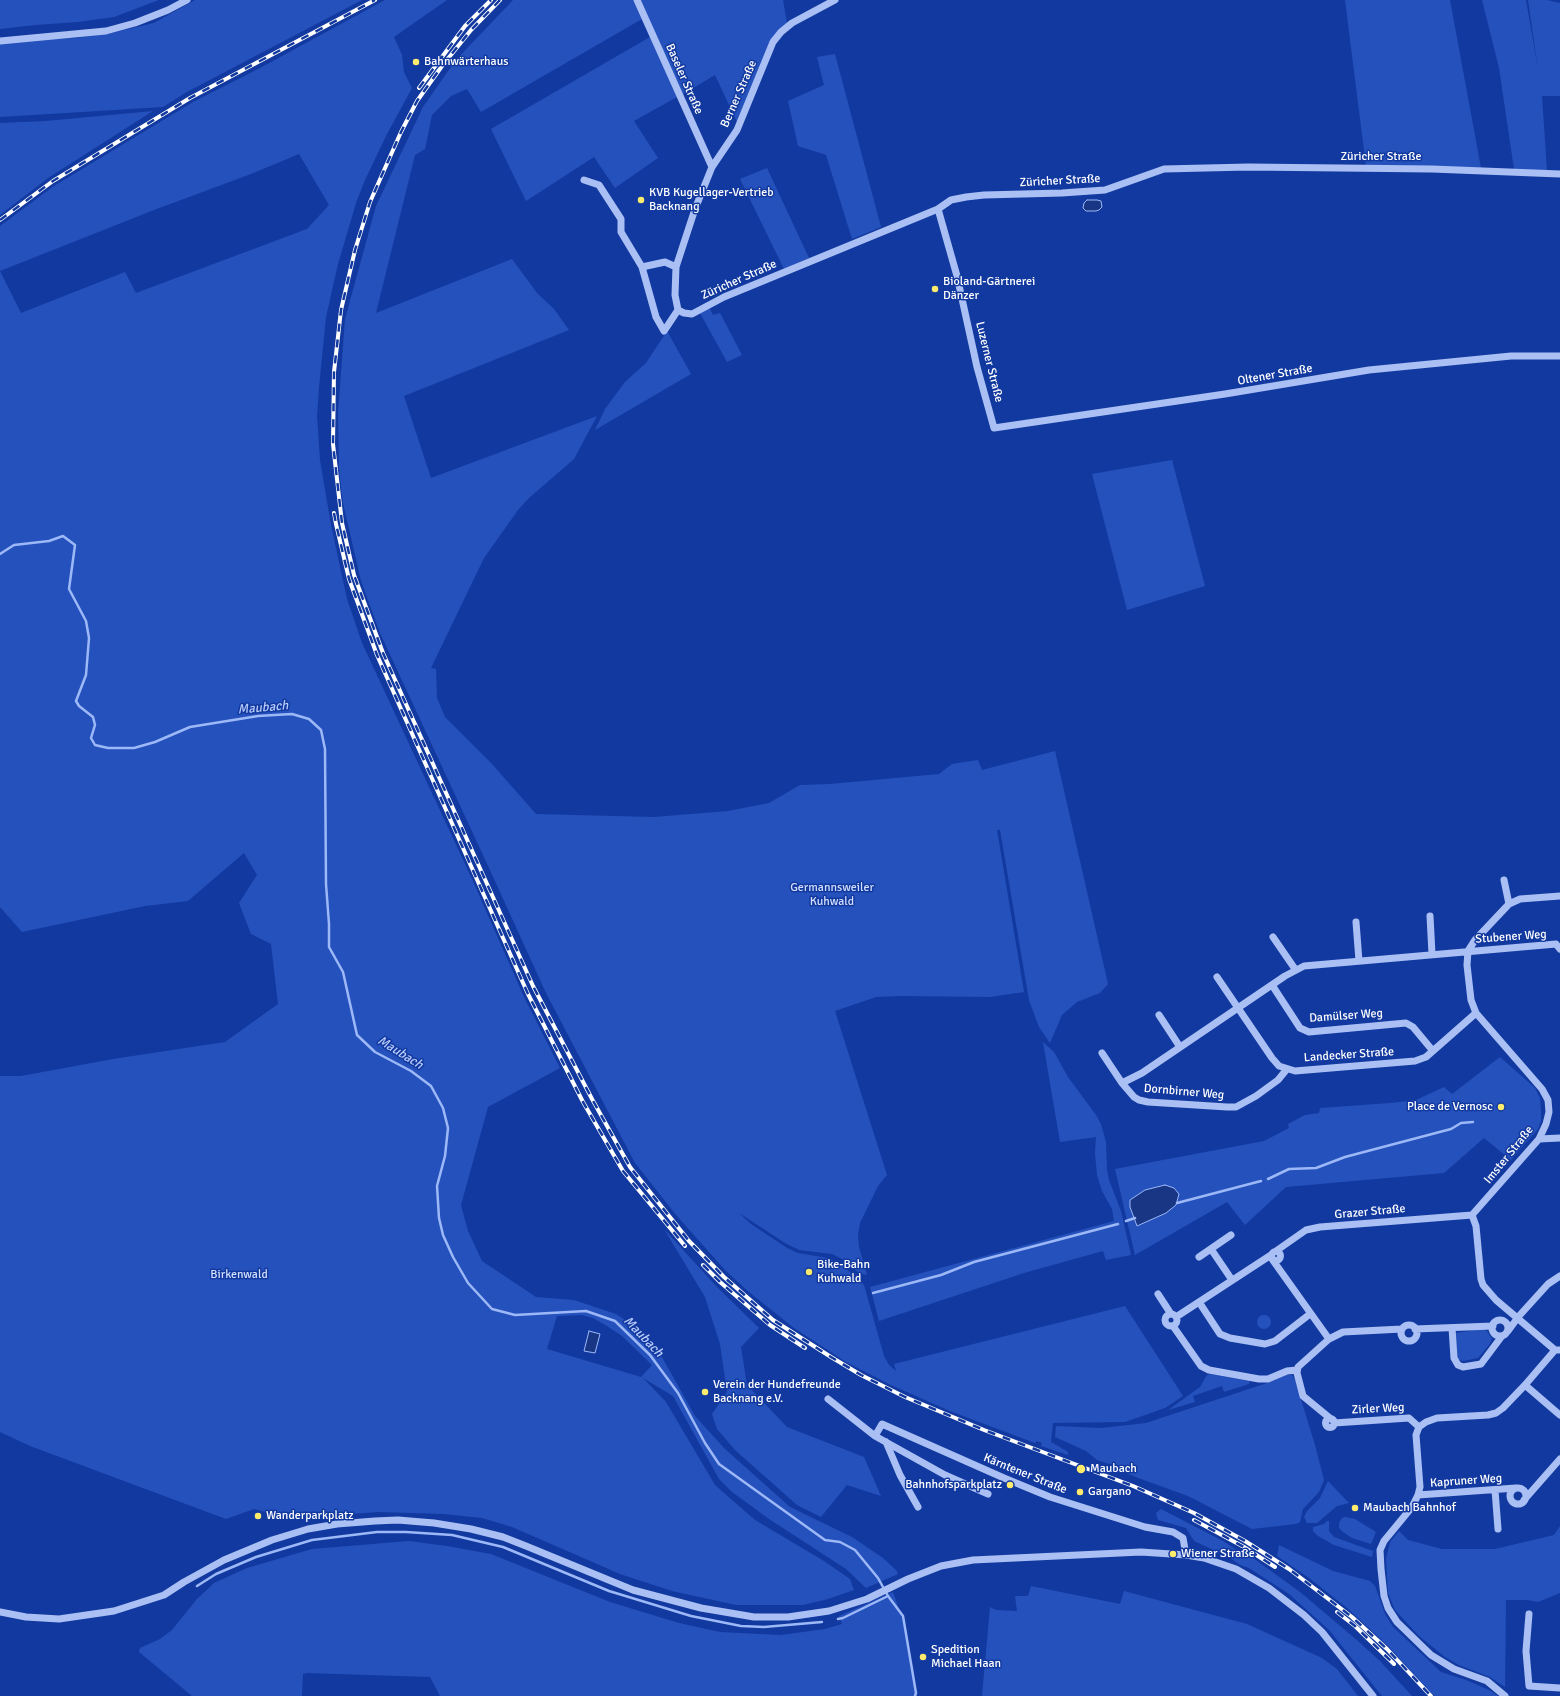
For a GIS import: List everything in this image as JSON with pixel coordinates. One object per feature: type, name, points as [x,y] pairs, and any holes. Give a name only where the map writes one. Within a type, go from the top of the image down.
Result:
[{"type":"street","points":[[0,41],[106,31],[135,23],[168,10],[187,0]]},
{"type":"street","name":"Baseler Straße","points":[[637,0],[712,167]]},
{"type":"street","name":"Berner Straße","points":[[678,310],[675,295],[676,267],[695,209],[712,167],[737,130],[773,42],[781,32],[792,23],[835,0]]},
{"type":"street","name":"Züricher Straße","points":[[678,310],[684,313],[692,314],[724,297],[938,209],[951,200],[984,194],[1062,193],[1105,190],[1164,169],[1248,167],[1425,168],[1560,174]]},
{"type":"street","points":[[584,180],[599,185],[621,219],[621,232],[642,267],[656,317],[664,330],[678,310]]},
{"type":"street","name":"Luzerner Straße","points":[[938,209],[955,269],[977,367],[994,428]]},
{"type":"street","points":[[642,267],[666,262],[676,267]]},
{"type":"street","name":"Oltener Straße","points":[[994,428],[1225,394],[1369,370],[1511,356],[1560,356]]},
{"type":"street","points":[[1504,880],[1509,904]]},
{"type":"street","points":[[1468,951],[1474,940],[1485,927],[1509,904],[1520,899],[1560,896]]},
{"type":"street","points":[[1430,916],[1432,954]]},
{"type":"street","points":[[1356,922],[1359,961]]},
{"type":"street","points":[[1273,937],[1295,969]]},
{"type":"street","name":"Stubener Weg","points":[[1468,951],[1559,946]]},
{"type":"street","name":"Dornbirner Weg","points":[[1122,1083],[1142,1073],[1295,969],[1304,966],[1468,951]]},
{"type":"street","name":"Imster Straße","points":[[1468,951],[1468,985],[1471,1000],[1476,1013],[1546,1095],[1548,1106],[1548,1118],[1538,1139],[1472,1215]]},
{"type":"street","points":[[1217,977],[1238,1008]]},
{"type":"street","name":"Damülser Weg","points":[[1272,985],[1300,1028],[1309,1032],[1406,1023],[1413,1027],[1433,1051]]},
{"type":"street","name":"Landecker Straße","points":[[1238,1008],[1279,1066],[1295,1071],[1416,1061],[1426,1057],[1476,1013]]},
{"type":"street","points":[[1159,1015],[1180,1047]]},
{"type":"street","name":"Dornbirner Weg","points":[[1102,1053],[1122,1083],[1134,1097],[1148,1102],[1227,1108],[1236,1106],[1256,1096],[1278,1080],[1287,1069]]},
{"type":"street","points":[[1538,1139],[1560,1138]]},
{"type":"street","points":[[1472,1215],[1476,1226],[1483,1285],[1496,1300],[1558,1350],[1496,1413],[1488,1415],[1437,1418],[1426,1422],[1419,1427],[1416,1435],[1420,1487],[1412,1507],[1384,1541],[1380,1550],[1382,1585],[1388,1608],[1397,1622],[1430,1654],[1454,1669],[1487,1681],[1505,1696]]},
{"type":"street","name":"Grazer Straße","points":[[1174,1315],[1199,1302],[1273,1255],[1306,1230],[1472,1215]]},
{"type":"street","points":[[1199,1257],[1231,1235]]},
{"type":"street","points":[[1211,1249],[1232,1280]]},
{"type":"street","points":[[1273,1255],[1310,1314],[1329,1338]]},
{"type":"street","points":[[1452,1328],[1454,1358],[1458,1365],[1463,1367],[1481,1364],[1517,1318],[1548,1284],[1559,1278]]},
{"type":"street","points":[[1158,1294],[1177,1321],[1173,1326]]},
{"type":"street","points":[[1199,1302],[1220,1334],[1265,1344],[1275,1341],[1310,1314]]},
{"type":"street","points":[[1174,1315],[1166,1316],[1165,1322],[1169,1326],[1173,1326],[1201,1366],[1209,1370],[1259,1380],[1268,1379],[1287,1371],[1297,1370],[1299,1365],[1329,1338],[1343,1332],[1402,1329],[1409,1326],[1415,1329],[1493,1326],[1496,1322],[1503,1321],[1508,1326],[1505,1333]]},
{"type":"street","points":[[1493,1326],[1494,1333],[1505,1333]]},
{"type":"street","points":[[1402,1329],[1401,1334],[1403,1338],[1410,1341],[1416,1336],[1415,1329]]},
{"type":"street","name":"Zirler Weg","points":[[1297,1370],[1303,1396],[1333,1421],[1409,1418],[1419,1427]]},
{"type":"street","points":[[1525,1385],[1560,1415]]},
{"type":"street","points":[[828,1399],[875,1436],[945,1476],[988,1494]]},
{"type":"street","name":"Kärntener Straße","points":[[875,1436],[882,1424],[1050,1497],[1145,1527],[1173,1532],[1183,1538],[1186,1555]]},
{"type":"street","points":[[886,1442],[900,1476],[918,1507]]},
{"type":"street","points":[[1524,1500],[1524,1491],[1520,1488],[1516,1488],[1510,1493],[1512,1501],[1519,1503],[1524,1500],[1560,1458]]},
{"type":"street","name":"Kapruner Weg","points":[[1418,1495],[1516,1488]]},
{"type":"street","points":[[1495,1490],[1498,1529]]},
{"type":"street","points":[[0,1612],[26,1617],[59,1619],[114,1611],[164,1595],[224,1560],[272,1540],[308,1529],[337,1524],[398,1520],[452,1525],[503,1537],[632,1590],[669,1601],[736,1615],[773,1618],[806,1615],[835,1610],[872,1597],[941,1566],[973,1560],[1141,1552],[1186,1555],[1204,1558],[1236,1569],[1269,1588],[1293,1606],[1331,1641],[1373,1696]]},
{"type":"street","points":[[1529,1614],[1526,1651],[1529,1686],[1560,1688]]},
{"type":"green space","points":[[0,0],[159,0],[114,17],[78,22],[0,29]]},
{"type":"green space","points":[[195,0],[362,0],[185,93],[163,107],[0,117],[0,44],[16,41],[76,38],[107,34],[154,23]]},
{"type":"green space","name":"Birkenwald","points":[[385,0],[447,0],[394,37],[402,55],[404,72],[412,88],[386,136],[365,180],[356,203],[338,264],[326,317],[317,416],[320,460],[331,525],[347,599],[362,643],[472,879],[524,997],[560,1068],[488,1107],[461,1205],[468,1231],[482,1261],[536,1297],[574,1300],[616,1314],[637,1328],[654,1343],[695,1416],[724,1448],[790,1507],[852,1537],[883,1558],[896,1570],[898,1574],[866,1588],[846,1569],[769,1519],[732,1492],[719,1479],[673,1396],[643,1378],[666,1402],[715,1485],[755,1520],[824,1561],[850,1579],[854,1590],[828,1599],[803,1605],[736,1605],[672,1591],[620,1574],[512,1527],[482,1518],[444,1514],[379,1512],[304,1517],[273,1514],[254,1509],[226,1519],[30,1446],[0,1432],[0,1076],[21,1076],[113,1059],[225,1042],[278,1004],[271,944],[251,934],[239,903],[257,875],[244,853],[188,901],[145,906],[22,932],[0,907],[0,271],[0,226],[54,186],[193,102],[260,68]],"holes":[[[299,154],[329,205],[307,229],[136,293],[125,272],[21,313],[0,271],[154,210],[251,174]],[[582,1315],[593,1318],[622,1336],[652,1365],[641,1377],[547,1349],[557,1316]]]},
{"type":"green space","name":"Germannsweiler Kuhwald","points":[[513,0],[633,0],[642,19],[481,112],[467,89],[451,96],[432,115],[425,149],[415,155],[376,313],[512,259],[537,293],[554,309],[569,330],[404,396],[431,478],[597,416],[574,459],[529,498],[518,510],[484,558],[431,668],[436,669],[437,698],[445,717],[492,764],[536,814],[654,817],[728,811],[769,803],[800,785],[830,784],[939,774],[952,764],[978,760],[982,770],[1055,751],[1108,984],[1100,993],[1077,1002],[1062,1015],[1050,1043],[1039,1027],[1029,1000],[1000,830],[997,830],[1024,992],[990,997],[876,997],[835,1011],[887,1175],[878,1186],[860,1223],[858,1235],[859,1247],[867,1275],[859,1273],[842,1259],[832,1254],[799,1250],[785,1243],[739,1213],[751,1224],[787,1248],[798,1253],[828,1258],[839,1263],[864,1285],[884,1356],[889,1365],[896,1371],[894,1364],[1125,1306],[1183,1396],[1165,1408],[1125,1422],[1053,1423],[1051,1442],[1068,1452],[1068,1455],[1041,1446],[1042,1443],[1037,1441],[1035,1443],[950,1411],[891,1385],[846,1362],[794,1328],[749,1292],[725,1270],[677,1216],[635,1163],[546,993],[380,633],[361,581],[343,503],[339,470],[338,413],[345,319],[376,206],[423,107],[455,61]]},
{"type":"green space","points":[[640,0],[783,0],[787,23],[780,30],[737,122],[715,75],[683,94]]},
{"type":"green space","points":[[1345,0],[1450,0],[1481,168],[1366,166]]},
{"type":"green space","points":[[1482,0],[1526,0],[1538,69],[1528,0],[1547,0],[1560,3],[1560,96],[1542,96],[1547,171],[1514,169],[1499,68]]},
{"type":"green space","points":[[650,37],[677,97],[634,121],[658,158],[615,188],[594,157],[526,201],[491,129]]},
{"type":"green space","points":[[835,54],[881,227],[852,239],[826,155],[798,146],[788,101],[824,85],[817,57]]},
{"type":"green space","points":[[153,111],[48,178],[0,215],[0,123],[46,121]]},
{"type":"green space","points":[[767,168],[809,258],[784,269],[740,179]]},
{"type":"green space","points":[[706,309],[710,309],[713,315],[720,313],[742,355],[727,362],[700,313]]},
{"type":"green space","points":[[667,331],[691,374],[595,430],[605,409],[625,382],[646,363]]},
{"type":"green space","points":[[1172,460],[1205,586],[1127,610],[1092,474]]},
{"type":"green space","points":[[1043,1042],[1054,1052],[1068,1077],[1101,1124],[1106,1142],[1107,1170],[1109,1180],[1121,1211],[1131,1255],[1106,1260],[1103,1251],[1024,1273],[879,1321],[870,1287],[1114,1221],[1112,1209],[1102,1191],[1097,1175],[1095,1153],[1096,1137],[1060,1142]]},
{"type":"green space","points":[[1500,1057],[1535,1088],[1540,1098],[1541,1121],[1538,1129],[1511,1160],[1484,1138],[1444,1173],[1286,1187],[1245,1225],[1227,1202],[1135,1255],[1115,1169],[1264,1141],[1289,1128],[1288,1124],[1305,1115],[1319,1113],[1320,1108],[1416,1100],[1444,1087],[1452,1094]]},
{"type":"green space","points":[[664,1229],[717,1287],[759,1328],[741,1347],[747,1385],[787,1427],[864,1457],[881,1496],[847,1485],[821,1517],[797,1505],[735,1450],[717,1429],[712,1414],[727,1392],[720,1344],[705,1297]]},
{"type":"green space","points":[[1264,1315],[1269,1317],[1271,1322],[1269,1327],[1264,1329],[1259,1327],[1257,1322],[1259,1317]]},
{"type":"green space","points":[[1482,1329],[1487,1331],[1492,1339],[1489,1345],[1478,1358],[1463,1361],[1459,1360],[1456,1357],[1456,1333]]},
{"type":"green space","points":[[1210,1374],[1250,1381],[1249,1384],[1224,1392],[1222,1386],[1193,1396],[1195,1402],[1168,1410],[1200,1387],[1207,1375]]},
{"type":"green space","points":[[1287,1375],[1292,1375],[1295,1380],[1324,1480],[1319,1492],[1303,1509],[1300,1522],[1296,1524],[1252,1529],[1188,1496],[1126,1473],[1122,1468],[1097,1460],[1086,1451],[1055,1437],[1056,1426],[1101,1428],[1146,1423]]},
{"type":"green space","points":[[1328,1481],[1349,1503],[1337,1506],[1317,1523],[1307,1523],[1304,1517],[1307,1511],[1320,1498]]},
{"type":"green space","points":[[1161,1509],[1223,1541],[1240,1552],[1242,1550],[1300,1592],[1380,1661],[1412,1696],[1382,1696],[1329,1630],[1289,1594],[1249,1568],[1240,1565],[1229,1557],[1194,1541],[1186,1528],[1158,1520],[1156,1513]]},
{"type":"green space","points":[[1345,1517],[1355,1519],[1376,1532],[1371,1544],[1352,1538],[1339,1528],[1339,1523],[1342,1518]]},
{"type":"green space","points":[[1329,1521],[1329,1531],[1334,1537],[1373,1551],[1372,1557],[1334,1545],[1318,1536],[1313,1531],[1313,1527],[1324,1524]]},
{"type":"green space","points":[[1560,1526],[1560,1593],[1538,1602],[1528,1600],[1506,1600],[1505,1687],[1490,1677],[1459,1665],[1445,1657],[1419,1636],[1395,1610],[1388,1593],[1386,1559],[1390,1542],[1399,1531],[1408,1540],[1442,1549],[1495,1549],[1554,1535]]},
{"type":"green space","points":[[409,1541],[491,1554],[610,1602],[679,1623],[720,1632],[781,1635],[825,1629],[842,1624],[839,1616],[893,1592],[906,1629],[917,1696],[440,1696],[430,1677],[307,1673],[303,1674],[302,1696],[192,1696],[139,1652],[140,1648],[160,1639],[172,1630],[197,1599],[214,1583],[247,1568],[312,1549]]},
{"type":"green space","points":[[1279,1545],[1333,1571],[1370,1581],[1375,1586],[1385,1614],[1393,1627],[1441,1672],[1466,1680],[1489,1690],[1498,1696],[1434,1696],[1388,1646],[1346,1607],[1309,1578],[1277,1556]]},
{"type":"green space","points":[[1031,1586],[1120,1604],[1124,1591],[1247,1624],[1322,1658],[1337,1669],[1358,1696],[982,1696],[990,1607],[996,1610],[1017,1611],[1015,1596],[1028,1596]]},
{"type":"shaded area","points":[[1087,200],[1101,201],[1102,207],[1096,211],[1086,211],[1083,208],[1084,203]]},
{"type":"shaded area","points":[[1165,1185],[1174,1188],[1179,1194],[1176,1205],[1166,1213],[1137,1226],[1130,1207],[1130,1200],[1145,1190]]},
{"type":"shaded area","points":[[589,1331],[600,1334],[595,1353],[584,1351]]},
{"type":"waterway","name":"Maubach","points":[[0,554],[14,545],[49,541],[63,536],[75,545],[69,589],[86,621],[89,638],[86,675],[76,701],[79,706],[93,717],[95,725],[91,738],[95,745],[108,748],[134,748],[155,742],[190,727],[258,716],[292,714],[309,719],[321,730],[325,749],[326,884],[329,947],[343,972],[357,1035],[375,1052],[411,1071],[431,1086],[443,1108],[448,1128],[445,1156],[437,1186],[439,1218],[443,1235],[453,1257],[468,1283],[492,1309],[515,1315],[586,1311],[615,1321],[650,1355],[678,1393],[705,1443],[719,1464],[825,1540],[840,1542],[855,1550],[878,1578],[888,1596],[903,1616],[916,1693],[915,1696]]},
{"type":"waterway","points":[[1268,1179],[1289,1169],[1316,1168],[1345,1157],[1451,1129],[1461,1123],[1473,1122]]},
{"type":"waterway","points":[[1177,1203],[1261,1181]]},
{"type":"waterway","points":[[1126,1221],[1135,1218]]},
{"type":"waterway","points":[[873,1293],[941,1275],[974,1262],[1118,1224]]},
{"type":"waterway","points":[[197,1586],[216,1574],[256,1557],[312,1540],[377,1532],[406,1532],[452,1535],[503,1547],[609,1591],[691,1616],[741,1626],[764,1627],[822,1622]]},
{"type":"waterway","points":[[838,1619],[888,1596]]},
{"type":"railway","points":[[0,220],[53,181],[190,98],[375,0]]},
{"type":"railway","points":[[419,88],[465,26],[491,0]]},
{"type":"railway","points":[[500,0],[471,30],[442,66],[417,101],[401,132],[370,202],[355,250],[341,310],[334,372],[333,444],[342,523],[354,575],[383,653],[533,986],[592,1099],[630,1167],[689,1241],[724,1277],[773,1320],[861,1375],[905,1397],[984,1430],[1133,1486],[1194,1513],[1245,1541],[1289,1569],[1352,1617],[1387,1649],[1431,1696]]},
{"type":"railway","points":[[334,513],[349,579],[377,655],[528,994],[583,1102],[623,1171],[685,1246]]},
{"type":"railway","points":[[703,1265],[720,1282],[770,1325],[805,1348]]},
{"type":"railway","points":[[1194,1520],[1244,1547],[1275,1567]]},
{"type":"railway","points":[[1337,1612],[1355,1626],[1394,1664]]},
{"type":"place","name":"Bahnwärterhaus","points":[[416,62]]},
{"type":"place","name":"KVB Kugellager-Vertrieb Backnang","points":[[641,200]]},
{"type":"place","name":"Bioland-Gärtnerei Dänzer","points":[[935,289]]},
{"type":"place","name":"Place de Vernosc","points":[[1501,1107]]},
{"type":"place","name":"Bike-Bahn Kuhwald","points":[[809,1272]]},
{"type":"place","name":"Verein der Hundefreunde Backnang e.V.","points":[[705,1392]]},
{"type":"place","name":"Maubach","points":[[1081,1469]]},
{"type":"place","name":"Bahnhofsparkplatz","points":[[1010,1485]]},
{"type":"place","name":"Gargano","points":[[1080,1492]]},
{"type":"place","name":"Maubach Bahnhof","points":[[1355,1508]]},
{"type":"place","name":"Wanderparkplatz","points":[[258,1516]]},
{"type":"place","name":"Wiener Straße","points":[[1173,1554]]},
{"type":"place","name":"Spedition Michael Haan","points":[[923,1657]]}]
